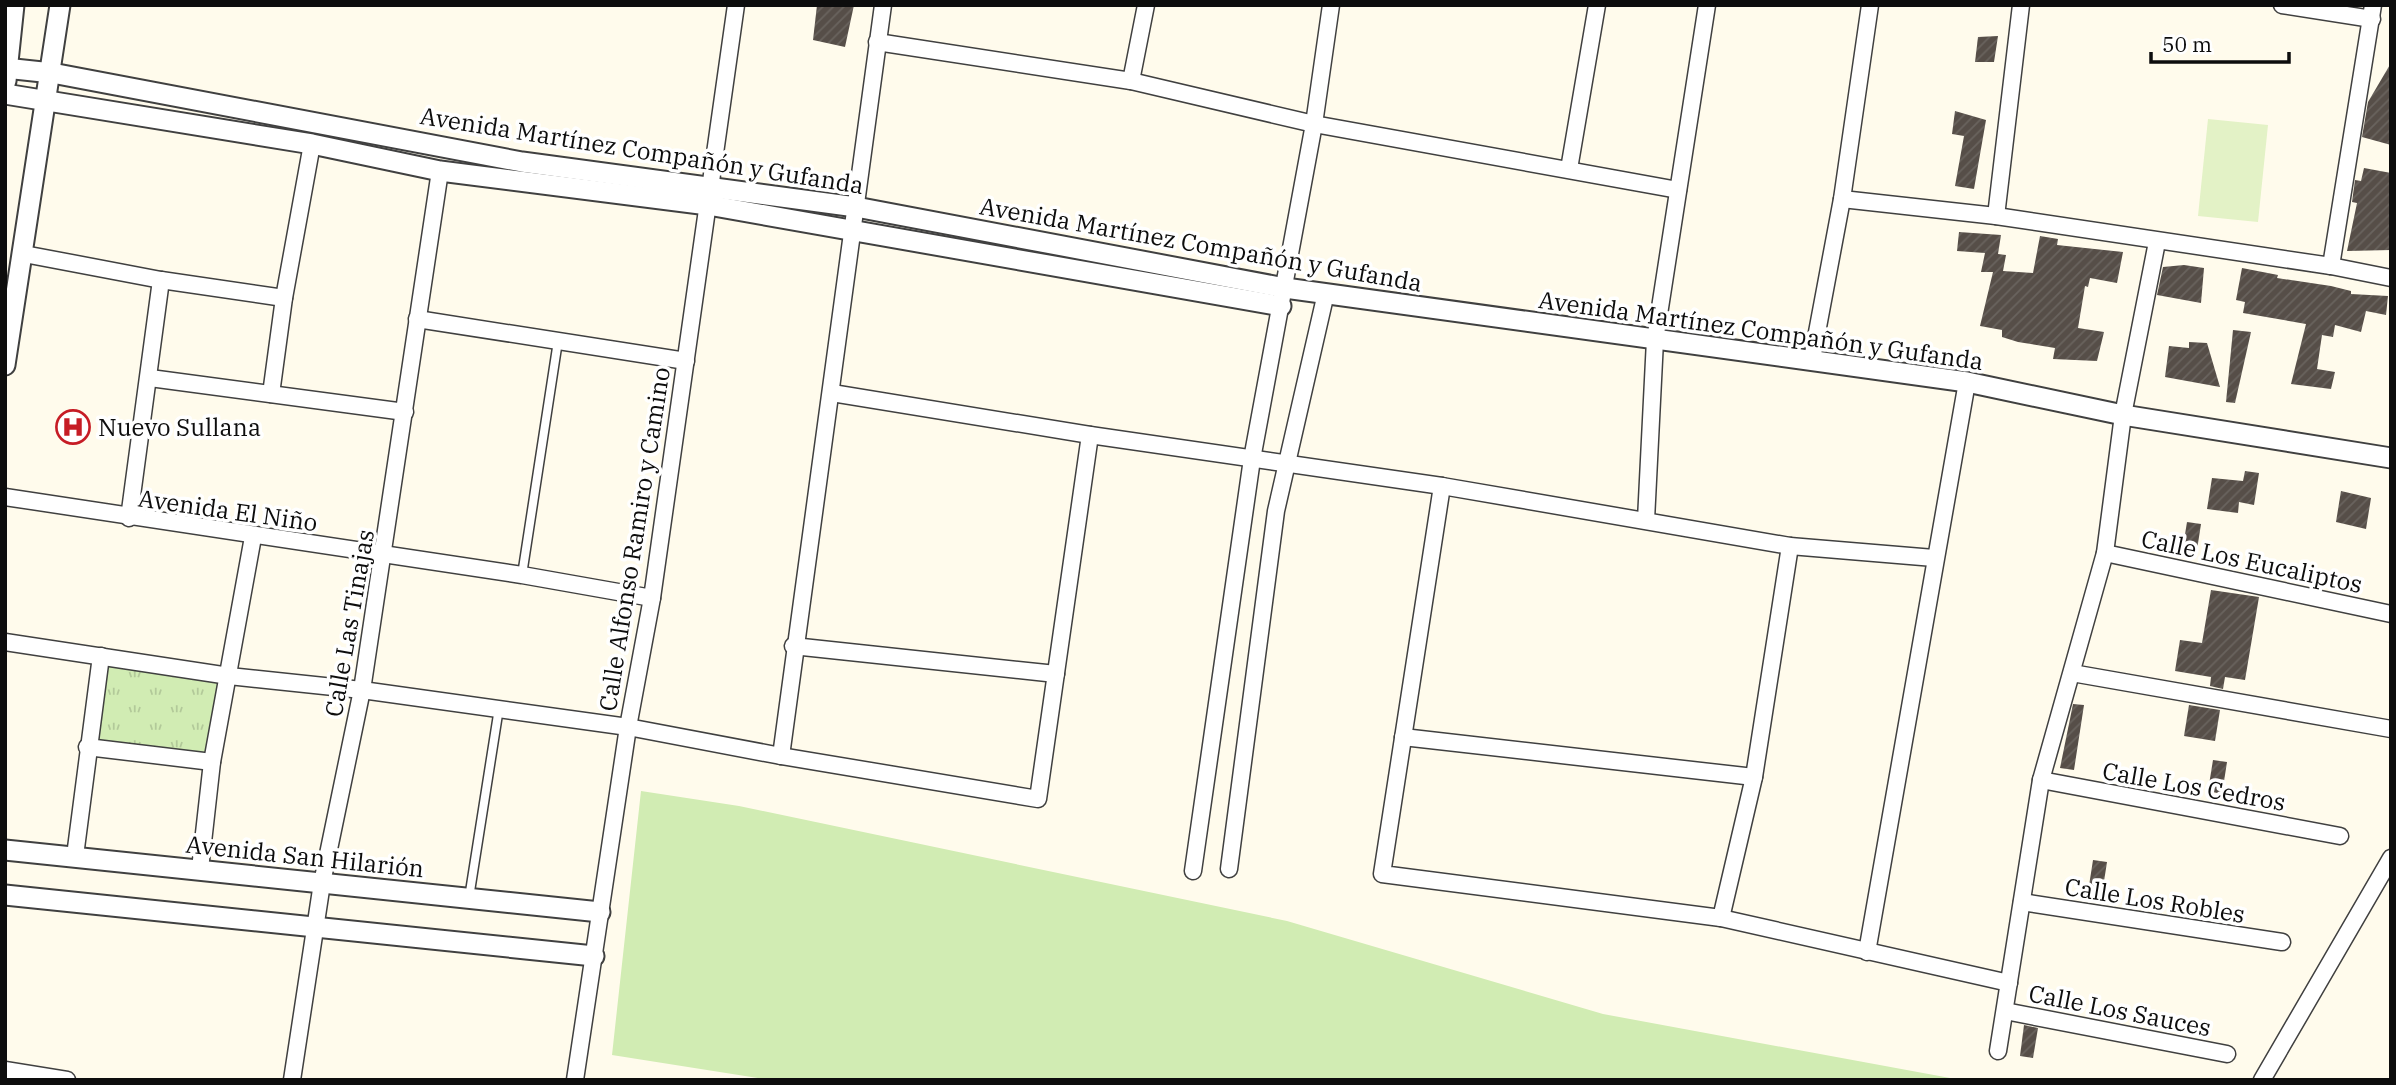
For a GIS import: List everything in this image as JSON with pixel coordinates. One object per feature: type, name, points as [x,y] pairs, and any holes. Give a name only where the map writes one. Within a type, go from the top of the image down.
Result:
[{"type":"street","points":[[5,93],[14,5]]},
{"type":"street","points":[[5,365],[52,74],[60,5]]},
{"type":"street","name":"Calle Alfonso Ramiro y Camino","points":[[575,1080],[628,727],[652,598],[736,5]]},
{"type":"street","points":[[780,756],[793,646],[832,393],[883,5]]},
{"type":"street","points":[[1131,81],[1146,5]]},
{"type":"street","points":[[1194,871],[1252,459],[1314,124],[1331,5]]},
{"type":"street","points":[[1569,169],[1597,5]]},
{"type":"street","points":[[1646,520],[1655,340],[1707,5]]},
{"type":"street","points":[[1812,359],[1842,199],[1870,5]]},
{"type":"street","points":[[1996,216],[2021,5]]},
{"type":"street","points":[[2282,5],[2372,12],[2331,266]]},
{"type":"street","points":[[877,42],[1131,81],[1314,124],[1678,190]]},
{"type":"street","name":"Avenida Martínez Compañón y Gufanda","points":[[6,67],[710,196],[853,229],[1283,297],[1326,293],[1967,382],[2123,415],[2391,458]]},
{"type":"street","name":"Avenida Martínez Compañón y Gufanda","points":[[5,93],[312,144],[440,171],[856,207],[1283,297]]},
{"type":"street","points":[[271,394],[284,298],[312,144]]},
{"type":"street","name":"Calle Las Tinajas","points":[[292,1080],[322,883],[362,690],[384,556],[440,171]]},
{"type":"street","points":[[1842,199],[1996,216],[2331,266],[2391,278]]},
{"type":"street","points":[[1998,1051],[2041,780],[2105,553],[2123,415],[2157,242]]},
{"type":"street","points":[[24,254],[161,280],[284,298]]},
{"type":"street","points":[[129,518],[150,378],[161,280]]},
{"type":"street","points":[[1229,869],[1274,524],[1326,293]]},
{"type":"street","points":[[417,319],[685,361]]},
{"type":"street","points":[[150,378],[405,412]]},
{"type":"street","points":[[1867,952],[1967,382]]},
{"type":"street","points":[[832,393],[1090,435],[1442,486],[1790,546],[1934,558]]},
{"type":"street","points":[[5,642],[229,676],[362,690],[628,727],[780,756],[1038,799],[1090,435]]},
{"type":"street","points":[[1442,486],[1382,874],[1721,918],[2009,983]]},
{"type":"street","name":"Avenida El Niño","points":[[5,497],[253,537],[522,575],[652,598]]},
{"type":"street","points":[[200,869],[212,762],[253,537]]},
{"type":"street","points":[[1721,918],[1754,777],[1790,546]]},
{"type":"street","name":"Calle Los Eucaliptos","points":[[2105,553],[2391,614]]},
{"type":"street","points":[[793,646],[1056,674]]},
{"type":"street","points":[[75,856],[87,747],[101,656]]},
{"type":"street","points":[[2072,673],[2391,729]]},
{"type":"street","points":[[1403,737],[1754,777]]},
{"type":"street","points":[[87,747],[212,762]]},
{"type":"street","name":"Calle Los Cedros","points":[[2041,780],[2340,836]]},
{"type":"street","name":"Avenida San Hilarión","points":[[5,850],[600,912]]},
{"type":"street","points":[[2262,1080],[2391,858]]},
{"type":"street","points":[[5,895],[594,956]]},
{"type":"street","name":"Calle Los Robles","points":[[2022,902],[2282,942]]},
{"type":"street","name":"Calle Los Sauces","points":[[2005,1010],[2227,1054]]},
{"type":"street","points":[[5,1070],[67,1080]]},
{"type":"lane","points":[[522,575],[558,341]]},
{"type":"lane","points":[[469,898],[499,708]]},
{"type":"green space","points":[[2208,119],[2268,125],[2258,222],[2198,216]]},
{"type":"green space","points":[[101,656],[229,676],[212,762],[87,747]]},
{"type":"green space","points":[[641,791],[739,806],[1287,921],[1603,1014],[1961,1080],[771,1080],[612,1055]]},
{"type":"building","points":[[817,5],[854,5],[845,47],[813,40]]},
{"type":"building","points":[[1998,36],[1994,62],[1975,62],[1978,37]]},
{"type":"building","points":[[2391,63],[2391,145],[2362,137],[2368,102]]},
{"type":"building","points":[[1955,111],[1986,120],[1974,189],[1955,186],[1964,136],[1952,134]]},
{"type":"building","points":[[2364,168],[2391,173],[2391,250],[2347,251],[2357,203],[2352,202],[2355,180],[2361,181]]},
{"type":"building","points":[[1959,232],[2001,235],[1998,254],[2006,255],[2003,271],[2033,273],[2040,236],[2058,239],[2057,245],[2123,252],[2117,283],[2090,278],[2088,287],[2085,286],[2078,328],[2104,332],[2097,361],[2053,359],[2055,348],[2018,342],[2002,337],[2002,330],[1980,326],[1993,272],[1981,272],[1985,253],[1957,251]]},
{"type":"building","points":[[2184,265],[2204,268],[2201,303],[2157,295],[2163,267]]},
{"type":"building","points":[[2242,268],[2278,275],[2277,278],[2331,286],[2351,291],[2351,294],[2388,296],[2386,315],[2366,311],[2361,332],[2335,325],[2333,337],[2322,335],[2317,369],[2335,372],[2331,389],[2291,384],[2306,324],[2243,313],[2245,302],[2236,300]]},
{"type":"building","points":[[2233,330],[2251,332],[2235,403],[2226,402]]},
{"type":"building","points":[[2189,342],[2207,343],[2220,387],[2165,377],[2169,346],[2189,348]]},
{"type":"building","points":[[2245,471],[2259,473],[2254,505],[2239,502],[2238,513],[2207,509],[2212,478],[2243,481]]},
{"type":"building","points":[[2341,491],[2371,498],[2366,529],[2336,522]]},
{"type":"building","points":[[2187,522],[2201,524],[2196,556],[2182,553]]},
{"type":"building","points":[[2211,590],[2259,597],[2245,680],[2225,677],[2223,689],[2210,686],[2211,677],[2175,671],[2180,640],[2202,643]]},
{"type":"building","points":[[2073,704],[2084,705],[2074,770],[2060,768]]},
{"type":"building","points":[[2189,705],[2220,710],[2215,741],[2184,736]]},
{"type":"building","points":[[2213,760],[2227,762],[2222,794],[2208,791]]},
{"type":"building","points":[[2093,860],[2107,862],[2102,894],[2088,892]]},
{"type":"building","points":[[2024,1025],[2038,1028],[2033,1058],[2020,1056]]},
{"type":"place","name":"Nuevo Sullana","points":[[73,427]]}]
